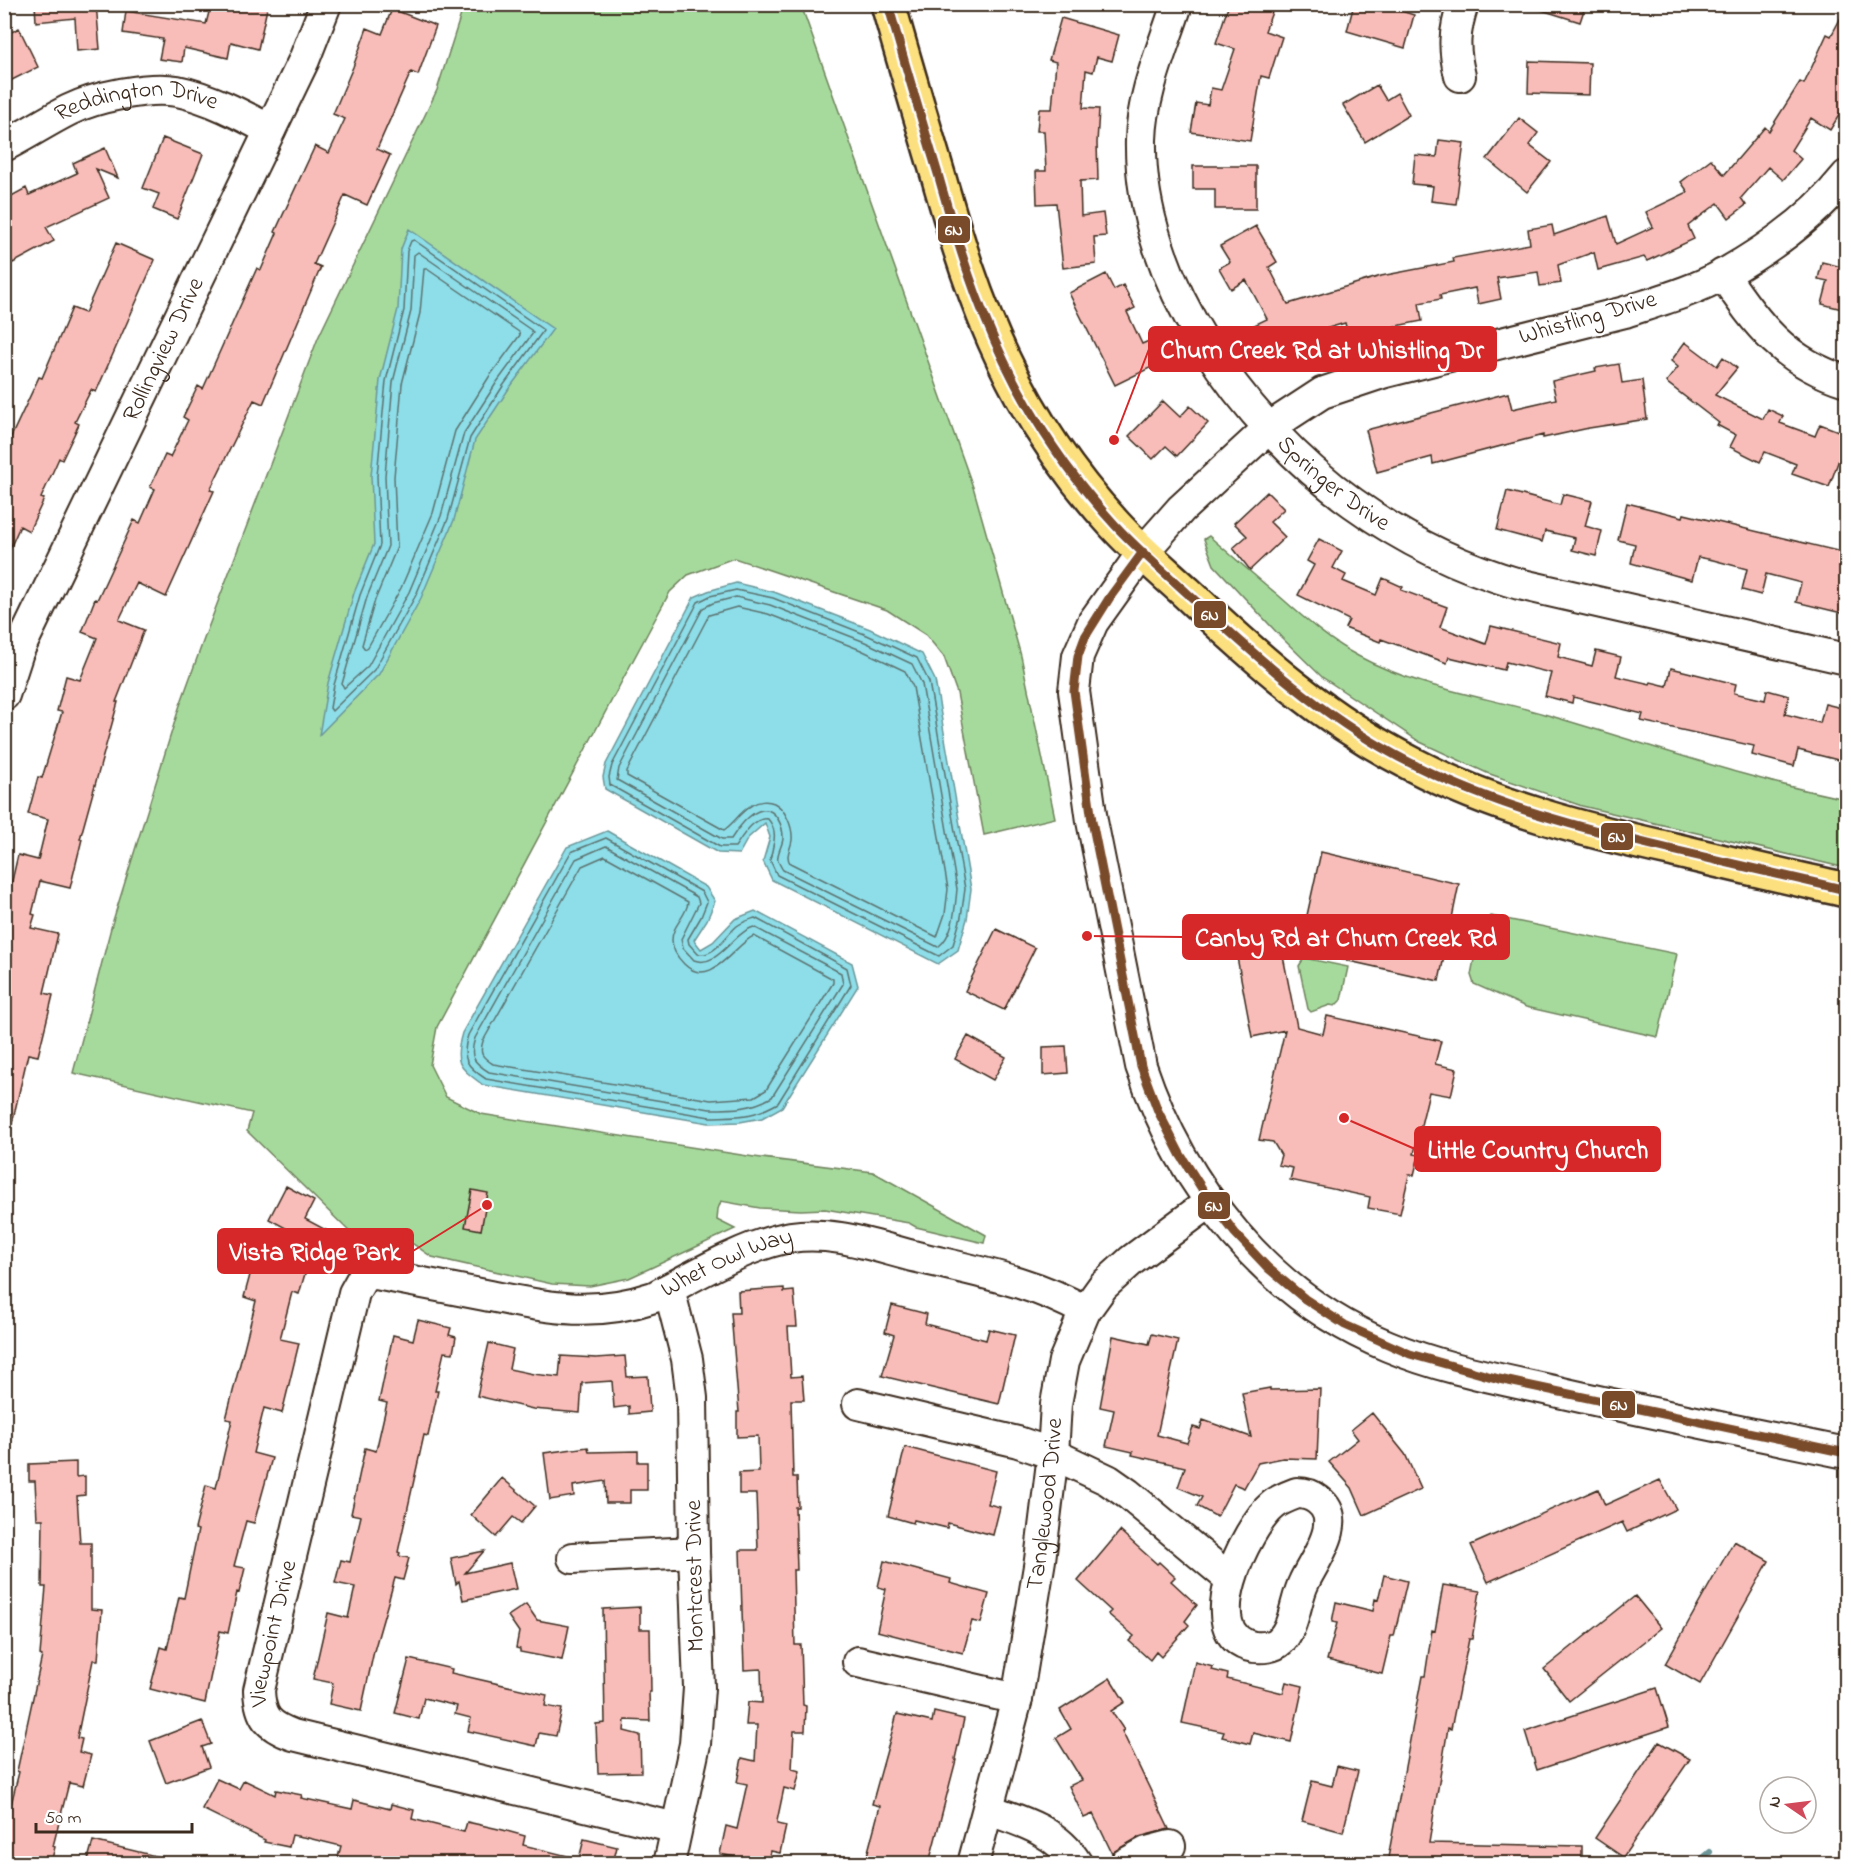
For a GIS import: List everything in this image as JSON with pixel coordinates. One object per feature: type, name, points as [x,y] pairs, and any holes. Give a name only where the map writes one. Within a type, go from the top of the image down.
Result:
[{"type":"main road","points":[[888,4],[967,273],[1002,359],[1037,422],[1066,464],[1115,525],[1233,637],[1295,690],[1338,720],[1411,764],[1489,797],[1563,823],[1608,835],[1846,890]]},
{"type":"street","name":"Rollingview Drive","points":[[4,695],[18,652],[35,615],[304,60],[326,4]]},
{"type":"street","name":"Springer Drive","points":[[1177,4],[1142,122],[1141,154],[1145,198],[1164,261],[1188,314],[1211,353],[1249,404],[1287,446],[1354,503],[1429,548],[1482,573],[1528,587],[1846,659]]},
{"type":"street","points":[[1460,76],[1454,36],[1463,4]]},
{"type":"street","name":"Reddington Drive","points":[[4,146],[70,109],[111,96],[145,90],[176,91],[217,104],[270,130]]},
{"type":"street","name":"Whistling Drive","points":[[1846,176],[1823,202],[1803,219],[1765,248],[1723,274],[1625,312],[1382,373],[1338,387],[1322,393],[1270,427],[1181,509],[1143,552],[1093,622],[1085,637],[1078,656],[1074,691],[1092,821],[1141,1066],[1172,1140],[1210,1202],[1249,1249],[1306,1301],[1336,1320],[1389,1347],[1449,1367],[1846,1453]]},
{"type":"street","points":[[1723,274],[1758,324],[1783,348],[1816,370],[1846,381]]},
{"type":"street","name":"Tanglewood Drive","points":[[973,1863],[1017,1699],[1040,1560],[1053,1454],[1056,1404],[1064,1361],[1085,1311],[1103,1286],[1132,1260],[1210,1202]]},
{"type":"street","name":"Whet Owl Way","points":[[364,1275],[376,1274],[573,1310],[623,1306],[654,1297],[769,1242],[809,1235],[839,1238],[1016,1281],[1061,1297],[1085,1311]]},
{"type":"street","name":"Viewpoint Drive","points":[[364,1275],[354,1293],[259,1690],[263,1714],[271,1724],[293,1735],[676,1828]]},
{"type":"street","name":"Montcrest Drive","points":[[669,1289],[687,1359],[692,1398],[699,1688],[692,1761],[669,1863]]},
{"type":"street","points":[[858,1404],[1018,1442],[1053,1454],[1108,1480],[1128,1494],[1230,1579]]},
{"type":"street","points":[[1305,1493],[1313,1496],[1326,1508],[1329,1518],[1325,1539],[1303,1583],[1288,1627],[1280,1642],[1271,1646],[1252,1647],[1240,1642],[1233,1635],[1225,1613],[1230,1579],[1250,1538],[1272,1505],[1286,1497],[1305,1493]]},
{"type":"street","points":[[573,1558],[694,1552]]},
{"type":"street","points":[[858,1662],[1017,1699]]},
{"type":"street","points":[[988,1810],[1053,1836],[1068,1850],[1077,1863]]},
{"type":"street","points":[[1125,1863],[1147,1852],[1170,1846]]},
{"type":"green space","points":[[464,5],[801,5],[974,490],[1021,656],[1055,818],[984,835],[957,693],[944,657],[926,635],[887,610],[734,558],[688,575],[670,592],[437,1027],[430,1065],[446,1097],[481,1114],[754,1157],[873,1172],[986,1235],[984,1243],[916,1227],[909,1223],[825,1209],[760,1208],[721,1201],[717,1220],[735,1229],[629,1278],[590,1286],[552,1284],[432,1257],[413,1244],[394,1237],[385,1236],[360,1242],[247,1131],[252,1113],[73,1073],[112,924],[179,708],[205,636],[318,338],[437,90]]},
{"type":"green space","points":[[1209,536],[1327,636],[1347,650],[1380,667],[1449,690],[1544,714],[1732,771],[1846,799],[1846,868],[1582,806],[1487,773],[1420,742],[1322,677],[1281,637],[1214,565],[1204,539]]},
{"type":"green space","points":[[1491,916],[1677,954],[1658,1037],[1526,1007],[1474,984],[1471,975],[1480,928]]},
{"type":"green space","points":[[1304,958],[1348,967],[1341,1000],[1335,1006],[1330,1005],[1311,1012],[1308,1009],[1299,966]]},
{"type":"water","points":[[409,229],[553,329],[475,440],[454,520],[421,598],[379,674],[319,735],[328,683],[354,593],[374,544],[371,476],[380,380],[398,309],[401,249]]},
{"type":"water","points":[[736,583],[774,592],[870,629],[922,654],[935,680],[971,889],[967,919],[958,950],[938,964],[772,880],[763,861],[770,837],[765,823],[748,838],[739,854],[718,853],[605,789],[603,777],[606,764],[694,597]]},
{"type":"water","points":[[607,831],[706,887],[715,901],[707,920],[694,940],[701,949],[713,942],[735,919],[755,911],[852,963],[858,986],[782,1107],[762,1118],[740,1122],[709,1123],[483,1085],[463,1069],[458,1058],[462,1033],[567,847]]},
{"type":"building","points":[[35,4],[96,4],[100,49],[77,51],[75,18],[36,22]]},
{"type":"building","points":[[211,4],[268,4],[258,49],[231,42],[228,58],[184,48],[182,62],[159,59],[163,39],[123,33],[126,11],[206,24]]},
{"type":"building","points":[[1229,4],[1275,4],[1265,31],[1282,37],[1269,78],[1261,76],[1250,141],[1191,132],[1196,103],[1208,105],[1211,88],[1221,90],[1235,49],[1216,43]]},
{"type":"building","points":[[1354,4],[1379,4],[1414,15],[1405,48],[1347,31]]},
{"type":"building","points":[[1536,4],[1586,4],[1580,22],[1535,8]]},
{"type":"building","points":[[1846,8],[1846,104],[1830,130],[1811,118],[1791,150],[1801,159],[1783,180],[1768,167],[1741,198],[1746,205],[1729,218],[1718,203],[1688,226],[1694,239],[1647,261],[1644,257],[1598,270],[1594,252],[1558,265],[1561,283],[1540,286],[1538,272],[1497,278],[1501,299],[1478,304],[1475,288],[1440,295],[1441,299],[1419,303],[1422,321],[1386,328],[1349,339],[1345,323],[1305,335],[1312,348],[1288,361],[1280,346],[1264,354],[1250,327],[1267,319],[1246,280],[1231,289],[1219,268],[1230,262],[1220,246],[1256,226],[1277,262],[1269,267],[1288,304],[1381,276],[1454,262],[1453,258],[1530,244],[1528,229],[1552,225],[1554,235],[1608,216],[1616,244],[1653,227],[1646,212],[1688,192],[1681,182],[1711,159],[1724,175],[1765,127],[1769,131],[1800,82],[1804,84],[1827,34],[1831,36]]},
{"type":"building","points":[[392,9],[436,26],[418,75],[411,72],[377,149],[390,155],[367,205],[345,195],[314,264],[321,267],[263,404],[254,400],[210,490],[214,491],[166,597],[137,583],[119,620],[144,630],[116,702],[118,702],[80,839],[82,839],[70,888],[40,881],[31,928],[58,934],[44,993],[53,995],[38,1056],[28,1054],[11,1128],[4,1127],[4,915],[18,855],[38,860],[48,819],[28,814],[38,777],[42,778],[62,712],[57,711],[66,676],[80,680],[97,638],[82,632],[95,599],[97,600],[134,520],[140,523],[155,489],[150,487],[165,455],[170,457],[188,420],[183,417],[198,386],[203,389],[257,268],[261,270],[277,233],[275,232],[315,146],[329,153],[345,119],[333,114],[367,28],[382,34]]},
{"type":"building","points":[[1061,18],[1119,35],[1112,61],[1097,57],[1093,72],[1086,70],[1083,108],[1099,109],[1098,180],[1080,181],[1081,216],[1103,213],[1106,236],[1094,237],[1096,264],[1063,268],[1056,203],[1037,204],[1036,171],[1046,171],[1044,131],[1037,131],[1039,109],[1052,109],[1056,62],[1049,60]]},
{"type":"building","points":[[19,28],[38,67],[4,84],[4,36]]},
{"type":"building","points":[[1529,61],[1590,63],[1589,95],[1528,93]]},
{"type":"building","points":[[1377,85],[1386,100],[1397,93],[1409,115],[1365,142],[1343,105]]},
{"type":"building","points":[[1519,118],[1538,133],[1529,145],[1551,162],[1527,192],[1487,159]]},
{"type":"building","points":[[163,138],[203,154],[177,219],[153,209],[159,194],[143,188]]},
{"type":"building","points":[[1439,140],[1464,143],[1456,204],[1431,201],[1433,186],[1412,184],[1415,155],[1437,157]]},
{"type":"building","points":[[105,148],[118,178],[96,169],[109,198],[46,227],[54,241],[13,263],[4,247],[4,216],[11,213],[4,200],[26,188],[29,195],[77,173],[73,163]]},
{"type":"building","points":[[1193,166],[1256,166],[1256,209],[1215,209],[1215,189],[1193,189]]},
{"type":"building","points":[[116,243],[155,260],[96,392],[91,390],[75,422],[79,424],[62,460],[59,458],[29,531],[20,526],[4,562],[4,452],[39,377],[42,378],[72,308],[85,313]]},
{"type":"building","points":[[1822,262],[1846,268],[1846,310],[1822,304],[1828,281],[1818,279]]},
{"type":"building","points":[[1106,274],[1114,290],[1123,285],[1135,308],[1127,312],[1142,344],[1151,340],[1162,362],[1115,385],[1069,293]]},
{"type":"building","points":[[1685,342],[1717,366],[1723,357],[1737,368],[1715,395],[1763,419],[1768,409],[1783,416],[1780,423],[1815,436],[1820,424],[1846,434],[1846,440],[1829,487],[1792,474],[1796,464],[1765,452],[1760,462],[1730,447],[1736,435],[1717,425],[1719,423],[1666,382],[1678,367],[1671,361]]},
{"type":"building","points":[[1619,364],[1622,383],[1642,380],[1647,419],[1543,438],[1543,435],[1433,464],[1432,457],[1377,472],[1366,430],[1508,393],[1512,409],[1556,399],[1552,381],[1596,371],[1595,368]]},
{"type":"building","points":[[1163,401],[1180,417],[1190,406],[1208,423],[1177,456],[1166,446],[1153,459],[1129,436]]},
{"type":"building","points":[[1507,491],[1560,505],[1563,494],[1592,501],[1585,526],[1602,531],[1596,556],[1572,550],[1575,538],[1545,531],[1542,542],[1497,530]]},
{"type":"building","points":[[1267,492],[1284,509],[1270,522],[1285,537],[1250,570],[1233,548],[1247,536],[1234,523]]},
{"type":"building","points":[[1627,503],[1683,517],[1684,514],[1846,553],[1846,614],[1796,602],[1801,583],[1766,574],[1761,595],[1742,590],[1747,569],[1713,560],[1698,557],[1692,580],[1631,563],[1635,544],[1618,540]]},
{"type":"building","points":[[1319,539],[1342,551],[1333,568],[1346,575],[1343,581],[1376,595],[1383,578],[1403,587],[1401,590],[1447,607],[1440,627],[1486,644],[1491,626],[1561,643],[1558,657],[1592,666],[1596,651],[1621,657],[1616,676],[1650,684],[1651,682],[1667,686],[1671,668],[1736,684],[1734,693],[1765,700],[1767,690],[1789,696],[1785,714],[1820,723],[1825,704],[1846,709],[1842,728],[1846,729],[1846,762],[1798,750],[1794,766],[1752,755],[1754,746],[1641,721],[1643,714],[1573,697],[1572,703],[1545,696],[1551,673],[1506,662],[1504,670],[1449,657],[1447,663],[1381,639],[1380,642],[1345,628],[1349,620],[1298,595],[1314,565],[1307,561]]},
{"type":"building","points":[[1321,852],[1459,884],[1439,981],[1281,946],[1297,1027],[1323,1034],[1327,1016],[1441,1041],[1435,1064],[1457,1069],[1451,1096],[1429,1092],[1414,1154],[1419,1155],[1414,1175],[1409,1175],[1400,1214],[1368,1208],[1370,1197],[1290,1180],[1293,1168],[1278,1165],[1281,1155],[1273,1142],[1259,1140],[1285,1030],[1252,1037],[1234,941],[1304,929]]},
{"type":"building","points":[[996,929],[1035,948],[1004,1010],[965,991]]},
{"type":"building","points":[[968,1036],[1006,1057],[993,1080],[955,1059]]},
{"type":"building","points":[[1066,1046],[1068,1073],[1043,1075],[1043,1047]]},
{"type":"building","points":[[286,1186],[314,1201],[305,1219],[326,1230],[307,1267],[299,1294],[292,1292],[280,1339],[299,1343],[282,1413],[264,1408],[253,1453],[272,1458],[254,1523],[246,1521],[234,1566],[245,1568],[228,1633],[220,1631],[205,1703],[150,1689],[161,1647],[167,1649],[179,1597],[184,1598],[198,1530],[195,1529],[206,1485],[216,1488],[232,1420],[226,1419],[256,1301],[244,1297],[256,1253],[281,1261],[295,1233],[269,1219]]},
{"type":"building","points":[[472,1190],[488,1193],[481,1230],[465,1227]]},
{"type":"building","points":[[784,1288],[784,1292],[794,1291],[797,1327],[788,1327],[791,1377],[802,1376],[804,1400],[791,1400],[793,1477],[797,1477],[798,1507],[795,1507],[797,1570],[793,1570],[795,1645],[801,1645],[803,1705],[806,1706],[805,1731],[794,1731],[792,1769],[800,1771],[795,1791],[784,1788],[777,1821],[777,1824],[786,1826],[780,1853],[771,1851],[768,1863],[764,1863],[720,1854],[726,1826],[737,1829],[747,1784],[737,1782],[742,1758],[755,1761],[757,1725],[746,1725],[748,1702],[762,1703],[761,1669],[744,1670],[740,1550],[758,1550],[756,1494],[739,1494],[739,1473],[759,1472],[758,1436],[737,1437],[737,1412],[739,1412],[731,1313],[739,1313],[738,1291]]},
{"type":"building","points":[[892,1305],[927,1314],[925,1324],[986,1340],[989,1329],[1015,1335],[999,1404],[882,1376],[894,1335],[885,1332]]},
{"type":"building","points":[[418,1320],[451,1328],[449,1335],[456,1337],[453,1353],[444,1352],[428,1436],[424,1435],[398,1552],[399,1556],[409,1558],[403,1580],[395,1578],[374,1651],[361,1711],[329,1704],[333,1683],[313,1679],[328,1613],[348,1618],[355,1587],[335,1583],[341,1560],[350,1562],[361,1516],[351,1514],[365,1448],[376,1451],[387,1403],[379,1401],[393,1335],[413,1340]]},
{"type":"building","points":[[1152,1334],[1178,1340],[1157,1435],[1187,1443],[1193,1427],[1200,1429],[1203,1420],[1251,1437],[1242,1393],[1270,1388],[1270,1390],[1320,1389],[1317,1459],[1283,1458],[1258,1463],[1244,1488],[1234,1484],[1217,1517],[1197,1506],[1202,1497],[1178,1487],[1185,1467],[1132,1455],[1133,1452],[1106,1446],[1114,1410],[1100,1407],[1113,1336],[1149,1344]]},
{"type":"building","points":[[489,1343],[513,1349],[509,1369],[559,1377],[561,1356],[596,1358],[625,1356],[627,1377],[648,1376],[650,1412],[629,1414],[629,1406],[614,1408],[612,1381],[582,1383],[580,1413],[533,1409],[477,1396]]},
{"type":"building","points":[[1372,1413],[1405,1454],[1421,1489],[1364,1515],[1352,1488],[1329,1462],[1358,1439],[1351,1430]]},
{"type":"building","points":[[588,1447],[589,1452],[638,1451],[638,1462],[647,1462],[647,1490],[630,1490],[630,1503],[606,1503],[605,1481],[573,1486],[574,1496],[550,1500],[544,1453]]},
{"type":"building","points":[[905,1447],[996,1471],[988,1504],[1000,1507],[993,1535],[948,1523],[947,1528],[914,1520],[913,1523],[888,1516]]},
{"type":"building","points":[[76,1462],[76,1477],[85,1476],[85,1495],[77,1496],[80,1543],[91,1543],[91,1609],[102,1610],[98,1660],[93,1660],[77,1738],[82,1739],[79,1752],[91,1755],[83,1786],[69,1783],[51,1863],[4,1863],[4,1836],[42,1656],[40,1655],[46,1587],[42,1587],[43,1519],[37,1519],[35,1481],[29,1481],[29,1464]]},
{"type":"building","points":[[502,1478],[535,1506],[521,1523],[513,1517],[496,1537],[471,1515]]},
{"type":"building","points":[[1660,1480],[1676,1509],[1627,1532],[1622,1522],[1488,1582],[1471,1545],[1598,1489],[1605,1505]]},
{"type":"building","points":[[1120,1531],[1175,1577],[1171,1581],[1197,1605],[1185,1621],[1189,1625],[1161,1657],[1156,1652],[1150,1660],[1129,1641],[1134,1636],[1108,1614],[1111,1611],[1078,1581]]},
{"type":"building","points":[[1734,1541],[1769,1561],[1700,1684],[1665,1664]]},
{"type":"building","points":[[484,1551],[465,1573],[510,1563],[516,1589],[463,1600],[459,1581],[456,1584],[451,1558]]},
{"type":"building","points":[[884,1561],[951,1579],[950,1583],[989,1594],[981,1623],[972,1621],[963,1653],[877,1631],[886,1589],[878,1587]]},
{"type":"building","points":[[1384,1575],[1407,1581],[1382,1674],[1327,1660],[1337,1623],[1332,1622],[1336,1602],[1373,1611]]},
{"type":"building","points":[[1443,1585],[1480,1591],[1472,1639],[1469,1639],[1451,1729],[1448,1728],[1429,1843],[1582,1846],[1582,1863],[1387,1863],[1422,1676],[1425,1676],[1432,1630],[1435,1631]]},
{"type":"building","points":[[1635,1596],[1661,1628],[1569,1701],[1544,1669]]},
{"type":"building","points":[[526,1604],[537,1620],[569,1626],[562,1660],[520,1652],[520,1649],[516,1648],[519,1632],[508,1616]]},
{"type":"building","points":[[640,1607],[640,1629],[650,1629],[650,1721],[625,1720],[624,1731],[640,1735],[641,1772],[598,1773],[596,1724],[605,1723],[603,1609]]},
{"type":"building","points":[[409,1659],[452,1669],[451,1673],[547,1695],[545,1706],[562,1709],[556,1736],[539,1733],[536,1746],[468,1731],[471,1718],[455,1714],[457,1706],[424,1698],[419,1719],[395,1713]]},
{"type":"building","points":[[1195,1662],[1228,1674],[1227,1679],[1283,1693],[1286,1682],[1303,1686],[1291,1742],[1253,1733],[1250,1744],[1222,1737],[1224,1732],[1182,1723]]},
{"type":"building","points":[[1110,1678],[1125,1702],[1111,1711],[1124,1730],[1122,1731],[1169,1829],[1139,1837],[1112,1853],[1093,1814],[1084,1818],[1069,1786],[1082,1780],[1056,1738],[1071,1729],[1060,1710]]},
{"type":"building","points":[[1657,1688],[1669,1727],[1537,1770],[1525,1731]]},
{"type":"building","points":[[934,1712],[964,1719],[956,1760],[929,1863],[865,1863],[880,1806],[872,1804],[897,1714],[932,1722]]},
{"type":"building","points":[[202,1721],[211,1744],[202,1747],[209,1767],[166,1783],[150,1741]]},
{"type":"building","points":[[1659,1742],[1690,1759],[1623,1857],[1595,1838]]},
{"type":"building","points":[[1337,1766],[1358,1771],[1343,1832],[1302,1821],[1312,1781],[1332,1786]]},
{"type":"building","points":[[217,1779],[239,1789],[244,1780],[275,1795],[276,1790],[352,1809],[354,1800],[390,1809],[391,1804],[414,1810],[412,1819],[464,1832],[467,1822],[503,1830],[525,1836],[523,1845],[572,1857],[571,1863],[388,1863],[363,1858],[362,1862],[338,1857],[341,1846],[308,1838],[292,1835],[289,1847],[264,1842],[265,1840],[202,1809]]},
{"type":"building","points":[[584,1839],[617,1847],[613,1863],[578,1863]]},
{"type":"building","points":[[93,1841],[160,1857],[159,1863],[87,1863]]},
{"type":"waterway","points":[[1696,1864],[1710,1852]]},
{"type":"transit line","name":"6N","points":[[888,4],[959,245],[975,292],[1004,361],[1027,405],[1068,467],[1098,506],[1150,560],[1304,695],[1354,731],[1416,766],[1487,797],[1560,821],[1635,841],[1846,890]]},
{"type":"transit line","name":"6N","points":[[1143,552],[1110,597],[1085,637],[1078,656],[1074,691],[1092,821],[1141,1066],[1158,1111],[1180,1154],[1206,1195],[1235,1233],[1268,1268],[1305,1299],[1345,1325],[1410,1354],[1499,1379],[1846,1453]]},
{"type":"place","name":"Churn Creek Rd at Whistling Dr","points":[[1114,440]]},
{"type":"place","name":"Canby Rd at Churn Creek Rd","points":[[1087,936]]},
{"type":"place","name":"Little Country Church","points":[[1344,1118]]},
{"type":"place","name":"Vista Ridge Park","points":[[487,1205]]}]
